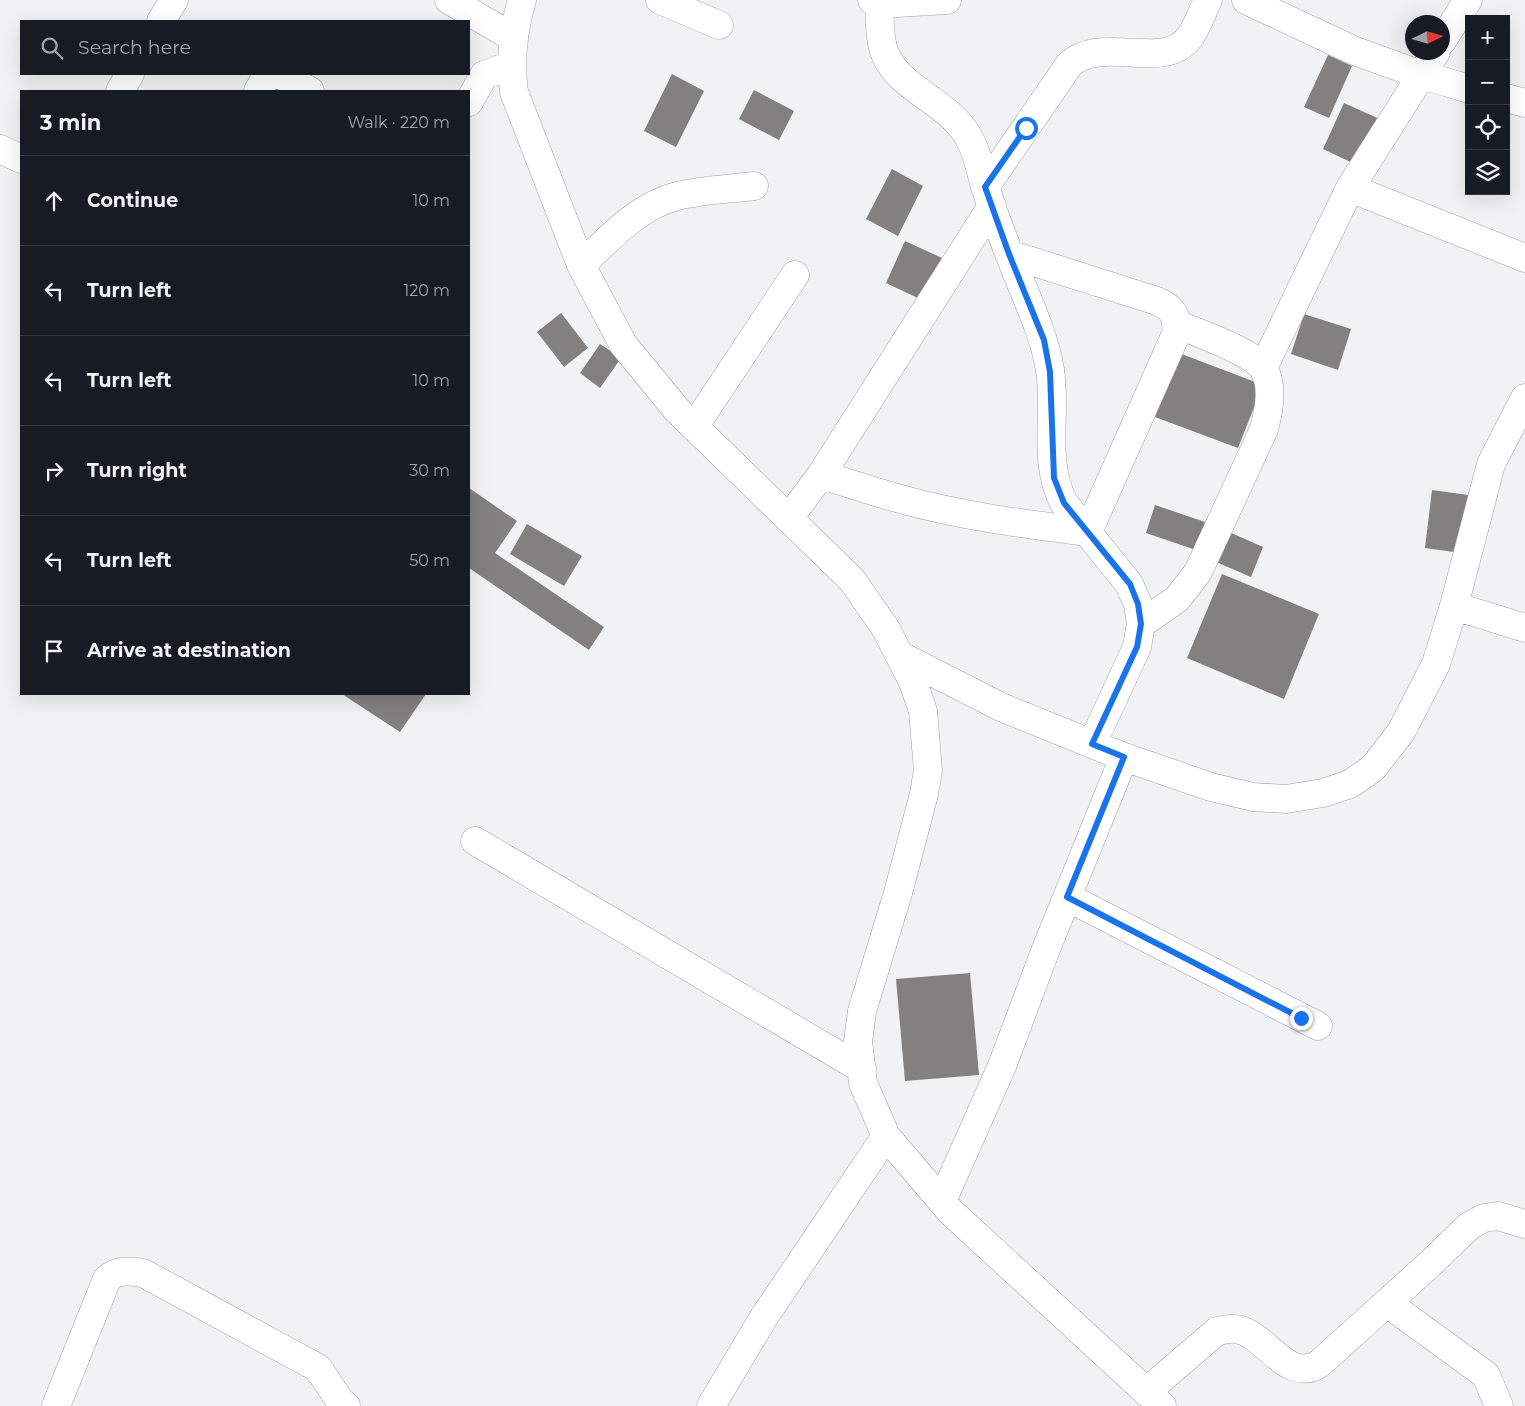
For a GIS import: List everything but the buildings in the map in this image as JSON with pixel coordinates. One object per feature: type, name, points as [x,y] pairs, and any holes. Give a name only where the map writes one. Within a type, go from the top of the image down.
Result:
[{"type":"street","points":[[162,20],[174,0]]},
{"type":"street","points":[[449,0],[514,38]]},
{"type":"street","points":[[522,0],[517,17],[511,65],[514,92],[581,265],[623,344],[677,410],[852,580],[886,629],[913,682],[923,712],[928,770],[924,794],[898,893],[862,1011],[858,1042],[863,1083],[886,1136],[958,1219],[1154,1399],[1217,1331],[1227,1329],[1238,1329],[1295,1368],[1310,1370],[1387,1303],[1469,1226],[1484,1218],[1498,1216],[1525,1224]]},
{"type":"street","points":[[660,0],[719,25]]},
{"type":"street","points":[[947,0],[898,3],[875,1],[883,49],[888,61],[898,75],[936,101],[959,122],[971,141],[1009,254],[1044,340],[1050,372],[1054,478],[1064,503],[1130,584],[1138,604],[1141,624],[1137,647],[1092,744]]},
{"type":"street","points":[[789,518],[821,475],[1069,65],[1078,56],[1090,52],[1158,52],[1177,47],[1189,38],[1208,0]]},
{"type":"street","points":[[1246,0],[1355,51],[1429,64],[1465,86]]},
{"type":"street","points":[[1450,28],[1468,0]]},
{"type":"street","points":[[1263,368],[1350,188],[1429,64]]},
{"type":"street","points":[[470,100],[484,75],[511,65]]},
{"type":"street","points":[[121,90],[129,75]]},
{"type":"street","points":[[259,90],[266,77],[274,75]]},
{"type":"street","points":[[280,75],[308,90]]},
{"type":"street","points":[[1510,99],[1525,103]]},
{"type":"street","points":[[0,149],[20,159]]},
{"type":"street","points":[[581,265],[630,221],[653,206],[677,196],[754,186]]},
{"type":"street","points":[[1350,188],[1525,258]]},
{"type":"street","points":[[1009,254],[1156,301],[1170,307],[1177,324],[1176,334],[1088,532]]},
{"type":"street","points":[[694,427],[795,275]]},
{"type":"street","points":[[1141,624],[1177,599],[1202,563],[1264,429],[1269,411],[1268,383],[1263,368],[1250,356],[1177,324]]},
{"type":"street","points":[[899,655],[1001,707],[1124,757],[1211,787],[1253,797],[1286,799],[1323,793],[1350,784],[1373,768],[1401,732],[1436,664],[1454,606],[1491,464],[1525,398]]},
{"type":"street","points":[[821,475],[897,498],[948,510],[1013,523],[1088,532]]},
{"type":"street","points":[[1454,606],[1525,628]]},
{"type":"street","points":[[942,1201],[1002,1066],[1067,897],[1124,757]]},
{"type":"street","points":[[475,841],[862,1069]]},
{"type":"street","points":[[1067,897],[1318,1026]]},
{"type":"street","points":[[711,1406],[764,1317],[886,1136]]},
{"type":"street","points":[[56,1406],[108,1279],[114,1272],[126,1270],[143,1273],[318,1368],[340,1402],[346,1406]]},
{"type":"street","points":[[1387,1303],[1486,1375],[1499,1406]]},
{"type":"route","points":[[1026,128],[985,187],[1009,254],[1044,340],[1050,372],[1052,405],[1051,457],[1057,491],[1064,503],[1130,584],[1138,604],[1141,624],[1137,647],[1092,744],[1124,757],[1067,897],[1301,1018]]}]
